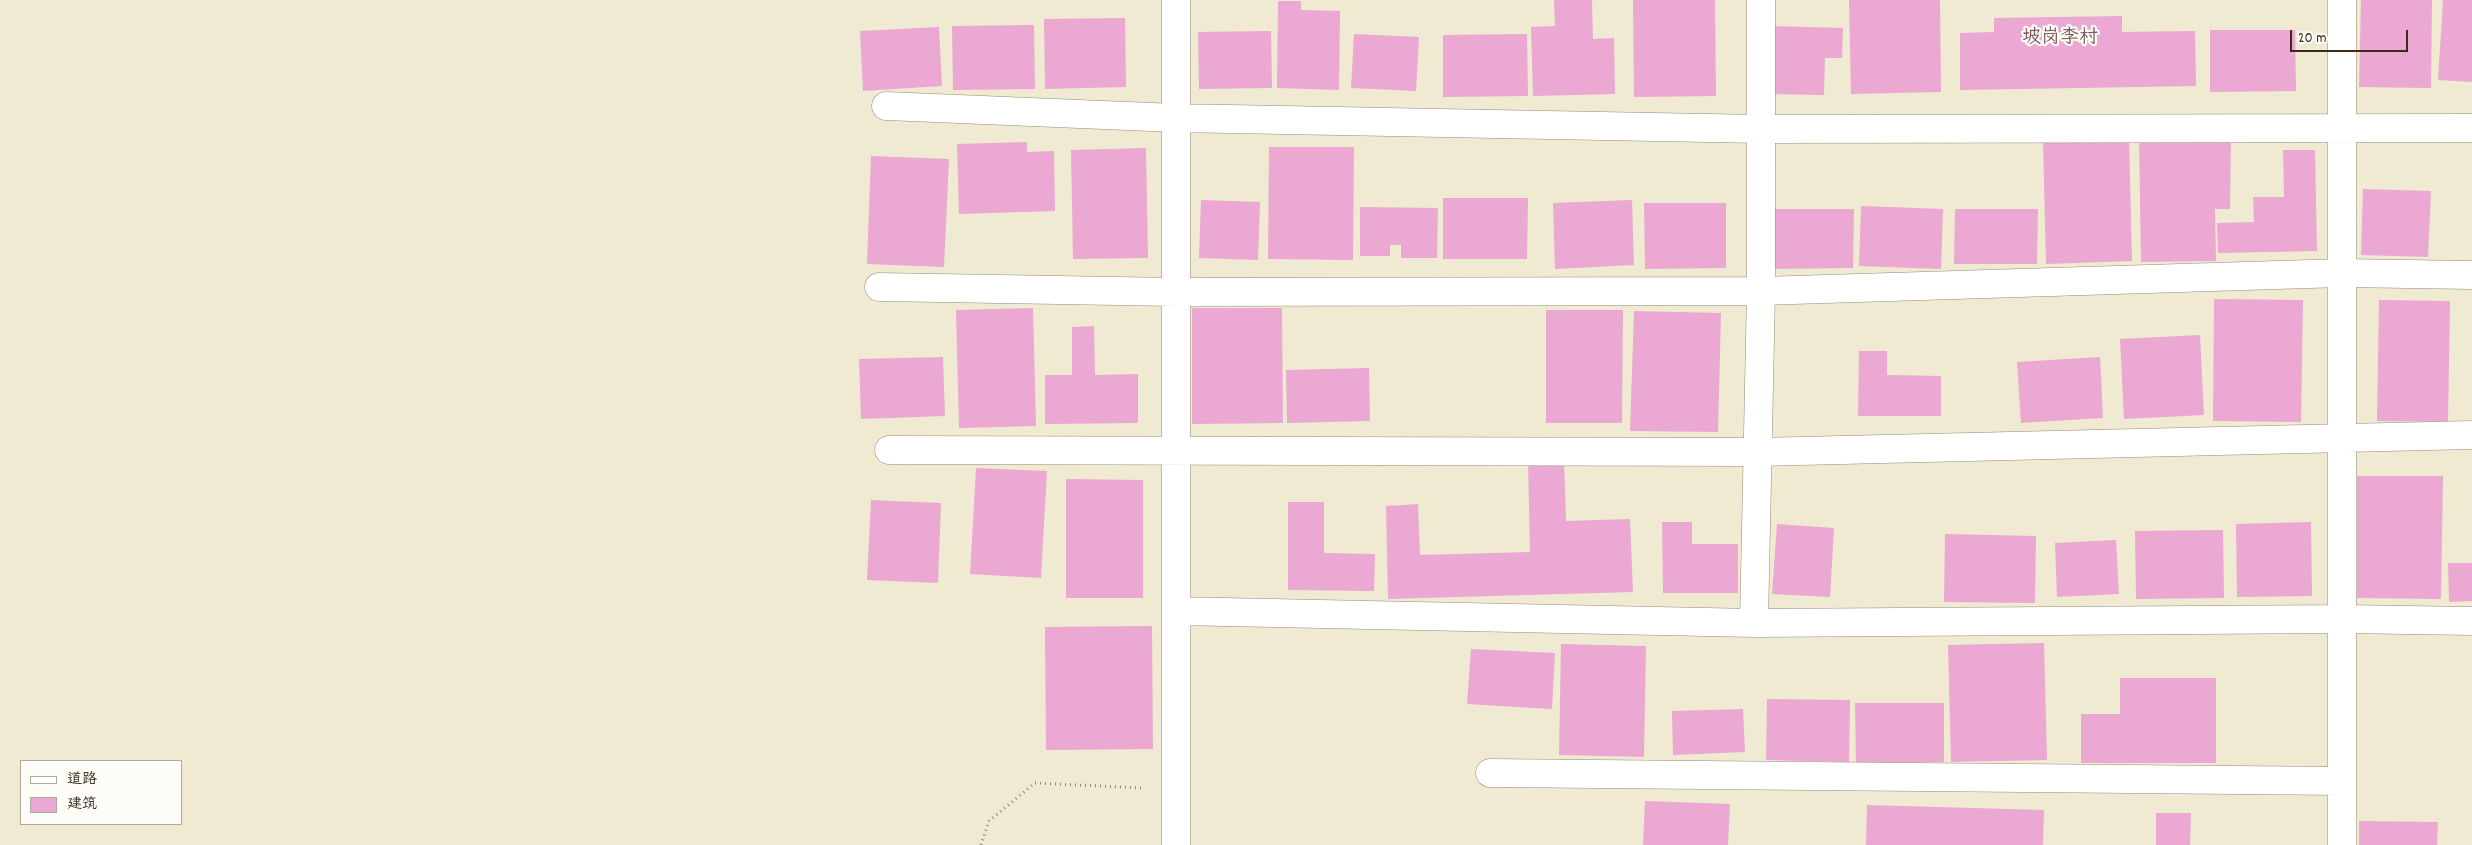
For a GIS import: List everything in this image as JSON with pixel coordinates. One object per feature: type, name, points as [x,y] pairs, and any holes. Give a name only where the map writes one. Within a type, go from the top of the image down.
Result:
[{"type":"street","points":[[1176,0],[1176,845]]},
{"type":"street","points":[[1754,623],[1761,290],[1761,0]]},
{"type":"street","points":[[2342,0],[2342,845]]},
{"type":"street","points":[[886,106],[1176,118],[1762,129],[2472,128]]},
{"type":"street","points":[[878,287],[1176,292],[1761,290],[2342,273],[2472,275]]},
{"type":"street","points":[[889,450],[1758,452],[2472,435]]},
{"type":"street","points":[[1176,611],[1754,623],[2342,619],[2472,621]]},
{"type":"street","points":[[1490,774],[2342,781]]},
{"type":"path","points":[[981,845],[990,821],[1035,783],[1117,786],[1176,791]]},
{"type":"building","points":[[1554,0],[1592,0],[1593,39],[1614,38],[1615,94],[1533,96],[1531,27],[1555,26]]},
{"type":"building","points":[[1633,0],[1715,0],[1716,96],[1634,97]]},
{"type":"building","points":[[1849,0],[1940,0],[1941,92],[1851,94]]},
{"type":"building","points":[[2361,0],[2432,0],[2431,88],[2359,87]]},
{"type":"building","points":[[2443,0],[2472,0],[2472,82],[2438,80]]},
{"type":"building","points":[[1278,1],[1301,1],[1301,10],[1340,11],[1339,90],[1277,88]]},
{"type":"building","points":[[2122,16],[2122,32],[2195,31],[2196,86],[1960,90],[1960,33],[1994,32],[1994,18]]},
{"type":"building","points":[[1125,18],[1126,87],[1045,89],[1044,19]]},
{"type":"building","points":[[1034,25],[1035,89],[953,90],[952,26]]},
{"type":"building","points":[[1769,26],[1843,28],[1842,58],[1825,58],[1824,95],[1767,94]]},
{"type":"building","points":[[939,27],[942,86],[863,91],[860,31]]},
{"type":"building","points":[[2210,30],[2295,30],[2296,91],[2210,92]]},
{"type":"building","points":[[1271,31],[1272,88],[1199,89],[1198,32]]},
{"type":"building","points":[[1354,34],[1419,37],[1416,91],[1351,88]]},
{"type":"building","points":[[1527,34],[1528,96],[1443,97],[1443,35]]},
{"type":"building","points":[[2231,136],[2230,209],[2215,209],[2216,261],[2141,262],[2139,138]]},
{"type":"building","points":[[2129,138],[2132,261],[2046,264],[2043,140]]},
{"type":"building","points":[[1027,142],[1027,152],[1054,151],[1055,211],[959,214],[957,144]]},
{"type":"building","points":[[1269,147],[1354,147],[1353,260],[1268,259]]},
{"type":"building","points":[[1146,148],[1148,258],[1073,259],[1071,150]]},
{"type":"building","points":[[2283,150],[2315,150],[2317,251],[2218,253],[2217,223],[2254,222],[2253,197],[2284,197]]},
{"type":"building","points":[[871,156],[949,159],[944,267],[867,264]]},
{"type":"building","points":[[2363,189],[2431,191],[2428,257],[2361,255]]},
{"type":"building","points":[[1443,198],[1528,198],[1527,259],[1443,259]]},
{"type":"building","points":[[1201,200],[1260,202],[1258,260],[1199,258]]},
{"type":"building","points":[[1632,200],[1634,265],[1555,269],[1553,203]]},
{"type":"building","points":[[1644,203],[1726,203],[1726,268],[1645,269]]},
{"type":"building","points":[[1861,206],[1943,209],[1941,269],[1859,266]]},
{"type":"building","points":[[1360,207],[1438,208],[1437,258],[1401,258],[1401,245],[1390,245],[1390,256],[1360,256]]},
{"type":"building","points":[[1769,209],[1854,209],[1853,268],[1769,269]]},
{"type":"building","points":[[1955,209],[2038,209],[2037,264],[1954,264]]},
{"type":"building","points":[[2214,299],[2303,300],[2301,422],[2213,421]]},
{"type":"building","points":[[2379,300],[2450,301],[2448,422],[2377,421]]},
{"type":"building","points":[[1033,308],[1036,426],[959,428],[956,310]]},
{"type":"building","points":[[1192,308],[1282,308],[1283,423],[1192,424]]},
{"type":"building","points":[[1546,310],[1623,310],[1622,423],[1546,423]]},
{"type":"building","points":[[1634,311],[1721,313],[1718,432],[1630,431]]},
{"type":"building","points":[[1094,326],[1095,375],[1138,374],[1138,423],[1045,424],[1045,375],[1072,375],[1072,327]]},
{"type":"building","points":[[2200,335],[2204,415],[2124,419],[2120,339]]},
{"type":"building","points":[[1859,351],[1887,351],[1887,375],[1941,376],[1941,416],[1858,416]]},
{"type":"building","points":[[943,357],[945,416],[861,419],[859,359]]},
{"type":"building","points":[[2100,357],[2103,418],[2021,423],[2017,362]]},
{"type":"building","points":[[1369,368],[1370,421],[1287,423],[1286,370]]},
{"type":"building","points":[[1564,459],[1566,521],[1630,519],[1633,592],[1388,599],[1386,506],[1418,504],[1420,555],[1530,552],[1528,460]]},
{"type":"building","points":[[976,468],[1047,471],[1041,578],[970,574]]},
{"type":"building","points":[[2357,476],[2443,476],[2441,599],[2357,598]]},
{"type":"building","points":[[1066,479],[1143,480],[1143,598],[1066,598]]},
{"type":"building","points":[[871,500],[941,503],[938,583],[867,580]]},
{"type":"building","points":[[1288,502],[1324,502],[1324,553],[1375,554],[1374,591],[1288,590]]},
{"type":"building","points":[[1662,522],[1692,522],[1692,544],[1738,544],[1738,593],[1663,593]]},
{"type":"building","points":[[2311,522],[2312,596],[2237,597],[2236,524]]},
{"type":"building","points":[[1777,524],[1834,528],[1830,597],[1772,594]]},
{"type":"building","points":[[2223,530],[2224,598],[2136,599],[2135,531]]},
{"type":"building","points":[[1945,534],[2036,536],[2035,603],[1944,602]]},
{"type":"building","points":[[2116,540],[2119,594],[2057,597],[2055,543]]},
{"type":"building","points":[[2448,563],[2472,563],[2472,601],[2449,602]]},
{"type":"building","points":[[1152,626],[1153,749],[1046,750],[1045,627]]},
{"type":"building","points":[[2044,643],[2047,760],[1951,762],[1948,645]]},
{"type":"building","points":[[1561,644],[1646,646],[1644,757],[1559,755]]},
{"type":"building","points":[[1471,649],[1555,653],[1552,709],[1467,704]]},
{"type":"building","points":[[2120,678],[2216,678],[2216,763],[2081,763],[2081,714],[2120,714]]},
{"type":"building","points":[[1767,699],[1850,700],[1849,762],[1766,760]]},
{"type":"building","points":[[1855,703],[1944,703],[1944,762],[1856,763]]},
{"type":"building","points":[[1743,709],[1745,752],[1673,755],[1672,711]]},
{"type":"building","points":[[1645,801],[1730,804],[1728,845],[1643,845]]},
{"type":"building","points":[[1867,805],[2044,810],[2043,845],[1866,845]]},
{"type":"building","points":[[2156,813],[2191,813],[2190,845],[2156,845]]},
{"type":"building","points":[[2359,821],[2438,822],[2437,845],[2359,845]]},
{"type":"district","name":"坡岗李村","points":[[2060,39]]}]
